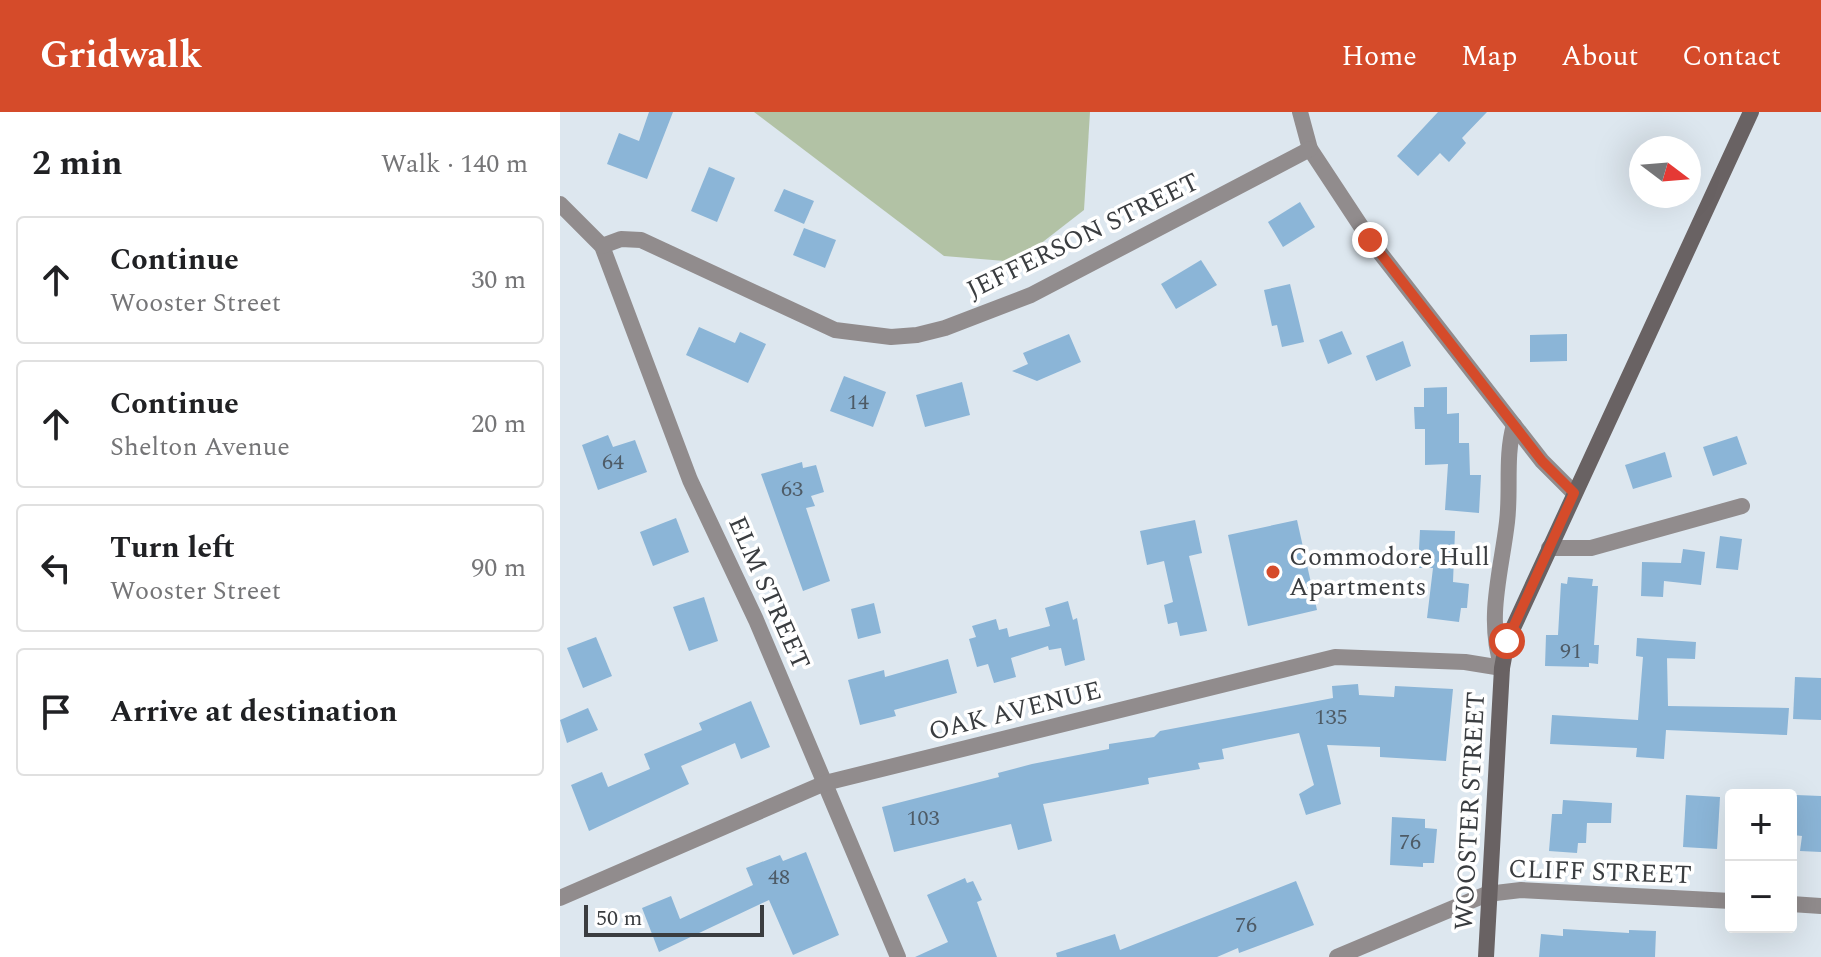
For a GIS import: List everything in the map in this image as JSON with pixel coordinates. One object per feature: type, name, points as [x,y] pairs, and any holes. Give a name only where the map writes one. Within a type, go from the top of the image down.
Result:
[{"type":"main road","name":"WOOSTER STREET","points":[[1486,957],[1487,894],[1502,668],[1516,616],[1751,112]]},
{"type":"street","points":[[1300,112],[1310,149],[1370,240],[1514,425],[1574,493]]},
{"type":"street","name":"JEFFERSON STREET","points":[[602,246],[621,239],[641,240],[835,330],[891,337],[917,335],[1031,295],[1310,149]]},
{"type":"street","points":[[560,204],[602,246]]},
{"type":"street","name":"ELM STREET","points":[[602,246],[690,480],[756,620],[898,957]]},
{"type":"street","name":"WOOSTER STREET","points":[[1502,668],[1493,642],[1492,620],[1507,523],[1507,460],[1514,425]]},
{"type":"street","points":[[1549,548],[1591,548],[1742,506]]},
{"type":"street","name":"OAK AVENUE","points":[[560,898],[825,783],[1335,657],[1465,662],[1502,668]]},
{"type":"street","name":"CLIFF STREET","points":[[1337,957],[1487,894],[1521,890],[1725,901]]},
{"type":"street","points":[[1797,904],[1821,906]]},
{"type":"green space","points":[[754,112],[1090,112],[1084,210],[1017,262],[944,256]]},
{"type":"building","points":[[649,112],[673,112],[647,179],[607,164],[619,133],[639,141]]},
{"type":"building","points":[[1438,112],[1487,112],[1462,138],[1466,143],[1449,162],[1440,153],[1418,176],[1397,156]]},
{"type":"building","points":[[709,167],[735,178],[717,222],[691,211]]},
{"type":"building","points":[[784,189],[814,201],[804,224],[774,211]]},
{"type":"building","points":[[1300,202],[1315,227],[1283,247],[1268,222]]},
{"type":"building","points":[[804,228],[836,240],[825,268],[793,255]]},
{"type":"building","points":[[1201,260],[1217,285],[1176,309],[1161,284]]},
{"type":"building","points":[[1290,284],[1304,342],[1282,347],[1277,325],[1272,326],[1264,290]]},
{"type":"building","points":[[699,327],[735,343],[740,332],[766,344],[748,383],[686,355]]},
{"type":"building","points":[[1342,331],[1352,354],[1328,364],[1319,340]]},
{"type":"building","points":[[1069,334],[1081,362],[1037,381],[1012,371],[1028,364],[1023,353]]},
{"type":"building","points":[[1567,334],[1567,361],[1530,362],[1530,335]]},
{"type":"building","points":[[1403,341],[1411,366],[1376,381],[1366,356]]},
{"type":"building","points":[[844,376],[886,392],[873,427],[830,411]]},
{"type":"building","points":[[962,382],[970,415],[925,427],[916,395]]},
{"type":"building","points":[[1447,387],[1447,414],[1459,413],[1459,443],[1469,443],[1470,475],[1481,475],[1479,513],[1445,510],[1448,464],[1425,465],[1425,429],[1415,429],[1414,407],[1424,407],[1424,388]]},
{"type":"building","points":[[608,435],[613,447],[635,440],[647,472],[598,490],[582,445]]},
{"type":"building","points":[[1737,436],[1747,464],[1713,476],[1703,447]]},
{"type":"building","points":[[1665,452],[1672,477],[1633,489],[1625,465]]},
{"type":"building","points":[[802,462],[803,468],[816,465],[824,492],[811,496],[815,506],[806,508],[830,581],[803,591],[761,474]]},
{"type":"building","points":[[676,518],[689,552],[653,566],[640,532]]},
{"type":"building","points":[[1195,520],[1202,553],[1189,556],[1207,631],[1180,636],[1177,622],[1168,624],[1164,605],[1173,602],[1164,561],[1147,565],[1140,531]]},
{"type":"building","name":"Commodore Hull Apartments","points":[[1297,520],[1317,610],[1248,626],[1228,535]]},
{"type":"building","points":[[1420,530],[1455,531],[1453,582],[1469,584],[1467,608],[1461,608],[1459,622],[1427,618],[1433,568],[1418,568]]},
{"type":"building","points":[[1720,536],[1742,539],[1738,570],[1716,568]]},
{"type":"building","points":[[1683,549],[1705,552],[1701,585],[1664,581],[1663,597],[1641,596],[1642,562],[1681,563]]},
{"type":"building","points":[[1568,577],[1593,579],[1592,586],[1598,586],[1594,645],[1599,645],[1598,664],[1589,663],[1589,667],[1545,666],[1546,635],[1558,635],[1561,583],[1567,584]]},
{"type":"building","points":[[704,597],[718,641],[689,651],[673,607]]},
{"type":"building","points":[[1068,601],[1073,620],[1077,618],[1085,660],[1065,666],[1061,648],[1049,650],[1048,646],[1011,658],[1016,677],[994,683],[988,664],[977,667],[969,639],[976,637],[972,626],[996,619],[999,630],[1007,628],[1009,637],[1050,626],[1045,608]]},
{"type":"building","points":[[874,603],[881,633],[858,639],[851,609]]},
{"type":"building","points":[[596,637],[612,676],[583,688],[567,648]]},
{"type":"building","points":[[1637,638],[1696,642],[1695,659],[1667,658],[1668,706],[1789,708],[1787,735],[1666,730],[1664,759],[1636,757],[1637,748],[1550,744],[1552,715],[1638,720],[1643,657],[1636,656]]},
{"type":"building","points":[[948,659],[957,693],[894,710],[896,716],[860,725],[848,680],[884,670],[885,677]]},
{"type":"building","points":[[1795,677],[1821,678],[1821,720],[1793,719]]},
{"type":"building","points":[[1358,684],[1359,695],[1394,697],[1395,686],[1453,689],[1446,761],[1380,757],[1380,747],[1327,745],[1341,804],[1306,815],[1299,794],[1314,785],[1299,733],[1222,749],[1224,759],[1198,763],[1200,769],[1148,778],[1149,784],[1043,804],[1052,841],[1018,850],[1011,824],[894,852],[882,807],[999,777],[998,773],[1032,764],[1109,749],[1109,744],[1154,737],[1160,731],[1333,698],[1332,686]]},
{"type":"building","points":[[751,701],[770,747],[741,759],[735,743],[681,766],[689,784],[589,831],[571,785],[602,772],[608,787],[650,769],[644,754],[702,730],[699,723]]},
{"type":"building","points":[[588,708],[598,730],[567,743],[560,720]]},
{"type":"building","points":[[1686,795],[1720,797],[1717,849],[1683,847]]},
{"type":"building","points":[[1797,795],[1821,796],[1821,852],[1800,851],[1802,836],[1797,835]]},
{"type":"building","points":[[1563,800],[1612,803],[1611,823],[1587,823],[1586,843],[1578,843],[1577,853],[1549,851],[1552,814],[1562,814]]},
{"type":"building","points":[[1392,817],[1425,819],[1425,828],[1437,829],[1434,863],[1423,863],[1423,867],[1390,865]]},
{"type":"building","points":[[806,852],[839,935],[793,955],[769,900],[659,952],[642,908],[671,896],[680,919],[753,885],[746,868],[780,855],[783,861]]},
{"type":"building","points":[[965,878],[967,883],[973,881],[982,900],[977,902],[997,957],[915,957],[948,942],[927,895]]},
{"type":"building","points":[[1296,881],[1314,925],[1239,953],[1238,948],[1217,957],[1057,957],[1056,953],[1115,934],[1120,950]]},
{"type":"building","points":[[1563,929],[1629,933],[1629,930],[1656,931],[1655,957],[1539,957],[1541,934],[1563,936]]},
{"type":"place","name":"Commodore Hull Apartments","points":[[1273,572]]},
{"type":"route","points":[[1370,240],[1542,461],[1574,493],[1507,641]]}]
